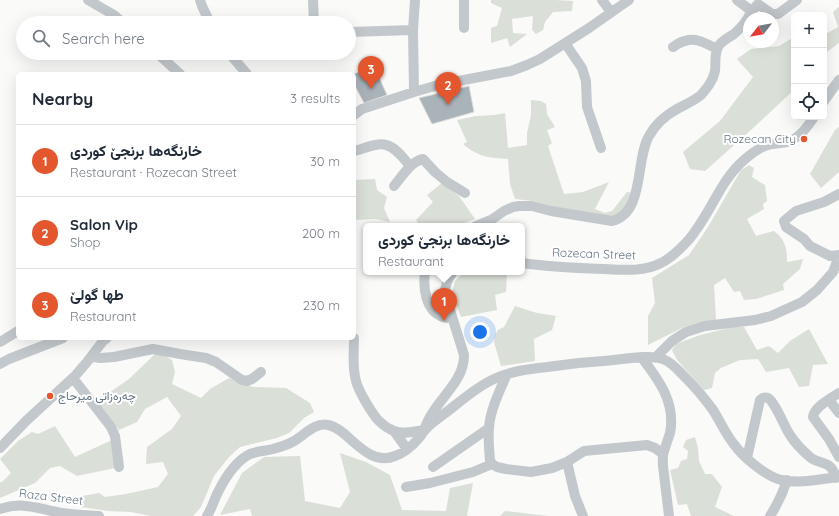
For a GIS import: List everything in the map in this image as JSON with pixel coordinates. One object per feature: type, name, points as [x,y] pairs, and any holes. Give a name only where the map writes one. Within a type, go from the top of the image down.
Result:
[{"type":"street","points":[[88,0],[115,16]]},
{"type":"street","points":[[200,0],[207,16]]},
{"type":"street","points":[[314,0],[314,16]]},
{"type":"street","points":[[414,92],[413,30],[415,0]]},
{"type":"street","points":[[464,0],[464,28]]},
{"type":"street","points":[[602,0],[611,12]]},
{"type":"street","points":[[356,114],[362,109],[438,85],[511,71],[528,65],[589,28],[629,0]]},
{"type":"street","points":[[738,0],[751,12],[760,2],[772,14],[778,14],[797,0]]},
{"type":"street","points":[[484,223],[504,211],[519,206],[532,206],[551,211],[612,221],[624,216],[630,208],[634,198],[642,154],[649,134],[667,115],[693,101],[709,86],[715,71],[717,49],[720,44],[734,34],[743,25]]},
{"type":"street","points":[[356,32],[413,30]]},
{"type":"street","points":[[673,47],[684,41],[690,40],[708,44],[717,49]]},
{"type":"street","points":[[565,43],[582,68],[586,81],[587,107],[601,148]]},
{"type":"street","points":[[165,60],[178,72]]},
{"type":"street","points":[[235,60],[245,72]]},
{"type":"street","points":[[827,97],[839,80]]},
{"type":"street","name":"Rozecan Street","points":[[525,263],[562,268],[644,269],[662,263],[677,251],[696,231],[729,176],[744,159],[762,146],[791,140],[799,135],[812,120]]},
{"type":"street","points":[[356,150],[381,144],[388,145],[394,149],[410,166]]},
{"type":"street","points":[[394,186],[410,166],[422,159],[447,182],[465,193]]},
{"type":"street","points":[[656,357],[672,341],[686,332],[705,326],[755,320],[770,316],[802,302],[817,290],[834,272],[839,256],[830,256],[810,246],[804,239],[786,227],[784,221],[796,211],[824,202],[839,194]]},
{"type":"street","points":[[425,275],[425,294],[429,304],[433,310],[441,316],[452,318]]},
{"type":"street","points":[[207,516],[211,511],[218,492],[226,478],[232,469],[242,460],[249,455],[285,445],[322,424],[337,428],[372,456],[383,458],[392,458],[401,454],[421,436],[427,421],[455,382],[463,364],[464,354],[445,294],[447,279],[450,275]]},
{"type":"street","points":[[0,342],[16,332]]},
{"type":"street","points":[[0,364],[57,340]]},
{"type":"street","points":[[0,448],[26,421],[73,378],[92,357],[104,340]]},
{"type":"street","points":[[354,340],[354,370],[356,382],[363,397],[379,421],[394,431],[407,449]]},
{"type":"street","points":[[92,357],[114,358],[153,349],[206,358],[226,368],[242,380],[247,381],[252,379],[261,372]]},
{"type":"street","points":[[394,431],[412,432],[424,430],[483,385],[507,374],[529,369],[656,357],[666,360],[697,389],[713,411],[733,444],[753,465],[781,480],[808,481],[837,478],[830,466],[812,458],[798,445],[785,428],[770,399],[766,398],[762,398],[760,400],[747,458]]},
{"type":"street","points":[[642,358],[664,391],[668,402],[671,421],[670,433],[663,454],[663,466],[669,516]]},
{"type":"street","points":[[507,374],[498,394],[490,419],[490,460],[496,467],[531,472],[552,468],[567,462],[584,451],[647,445],[655,448],[663,454]]},
{"type":"street","points":[[73,378],[111,427],[115,436],[119,467]]},
{"type":"street","points":[[839,393],[816,409],[813,413],[813,417],[829,439],[839,457]]},
{"type":"street","points":[[829,400],[839,413]]},
{"type":"street","points":[[433,467],[489,428]]},
{"type":"street","points":[[567,462],[575,496],[583,516]]},
{"type":"street","points":[[406,487],[430,483],[473,472],[492,464]]},
{"type":"street","points":[[770,516],[784,491],[787,480]]},
{"type":"street","name":"Raza Street","points":[[0,509],[12,506],[30,506],[64,513],[99,516]]},
{"type":"shaded area","points":[[491,0],[573,1],[572,11],[553,12],[545,22],[543,30],[536,34],[532,30],[533,16],[512,19],[513,33],[527,34],[510,47],[507,38],[491,43],[491,28],[497,26],[502,8],[491,3]]},
{"type":"shaded area","points":[[839,7],[839,43],[827,52],[827,33],[838,27],[833,12]]},
{"type":"shaded area","points":[[791,39],[791,93],[705,171],[690,169],[683,152],[720,121],[753,77],[737,59],[751,49],[779,48],[779,46]]},
{"type":"shaded area","points":[[531,100],[541,101],[546,104],[547,114],[555,127],[547,130],[552,143],[548,146],[564,194],[583,192],[609,182],[595,209],[605,213],[612,211],[627,192],[633,193],[628,206],[613,217],[554,207],[533,201],[515,199],[510,184],[508,159],[484,156],[474,152],[463,144],[467,142],[457,120],[476,116],[505,113],[508,148],[527,145],[527,133],[531,115]]},
{"type":"shaded area","points":[[839,127],[839,172],[821,188],[810,174],[835,130]]},
{"type":"shaded area","points":[[749,165],[754,168],[752,177],[765,185],[767,201],[763,204],[764,209],[747,219],[756,236],[774,231],[778,234],[785,244],[787,262],[803,259],[800,269],[783,284],[784,290],[756,299],[744,300],[740,291],[734,292],[725,278],[714,285],[716,320],[684,327],[648,345],[648,316],[655,303],[652,278],[689,255],[708,227],[741,170]]},
{"type":"shaded area","points":[[375,179],[377,190],[387,197],[384,208],[390,222],[376,219],[356,220],[356,180]]},
{"type":"shaded area","points":[[442,183],[459,196],[475,219],[465,223],[418,223],[416,220],[433,202],[427,195]]},
{"type":"shaded area","points":[[461,275],[507,275],[506,292],[495,295],[497,310],[461,317],[452,292],[455,281]]},
{"type":"shaded area","points":[[515,306],[537,313],[556,316],[552,330],[534,339],[535,361],[501,366],[494,342],[495,335],[498,330],[504,327]]},
{"type":"shaded area","points":[[733,327],[744,327],[757,350],[769,346],[778,353],[790,341],[809,329],[828,364],[813,365],[809,386],[799,387],[789,368],[766,372],[758,359],[740,360],[721,368],[715,373],[712,388],[704,390],[677,360],[672,350],[676,344],[700,335]]},
{"type":"shaded area","points":[[155,354],[164,355],[172,360],[175,372],[172,384],[201,398],[210,389],[229,378],[253,387],[286,388],[310,403],[314,412],[304,418],[289,433],[277,438],[240,447],[229,457],[214,476],[201,507],[193,516],[151,516],[131,512],[108,511],[81,507],[82,496],[99,493],[105,497],[158,487],[168,474],[163,462],[146,464],[147,447],[172,429],[181,416],[167,397],[145,409],[137,422],[119,430],[97,401],[129,379]]},
{"type":"shaded area","points":[[55,426],[75,457],[112,440],[115,468],[77,476],[60,466],[50,468],[35,483],[0,498],[0,482],[2,482],[11,473],[0,459],[18,441],[32,432],[38,434]]},
{"type":"shaded area","points":[[695,437],[699,461],[705,474],[712,474],[722,487],[715,507],[734,516],[691,516],[687,504],[678,505],[670,470],[678,468],[681,461],[687,459],[688,451],[683,447],[686,440]]},
{"type":"shaded area","points":[[340,453],[366,462],[390,475],[402,510],[446,511],[450,488],[473,483],[467,516],[252,516],[250,509],[220,515],[242,473],[264,457],[300,456],[305,501],[340,508],[350,492]]},
{"type":"shaded area","points":[[505,511],[548,516],[500,516]]},
{"type":"building","points":[[374,66],[387,95],[364,103],[356,88],[356,73]]},
{"type":"building","points":[[469,86],[474,112],[432,124],[419,98]]},
{"type":"place","name":"طها گولێ","points":[[371,89]]},
{"type":"place","name":"Salon Vip","points":[[448,105]]},
{"type":"place","name":"Rozecan City","points":[[804,139]]},
{"type":"place","name":"خارنگەها برنجێ کوردی","points":[[444,321]]},
{"type":"place","name":"چەرەزاتی میرحاج","points":[[50,396]]}]
